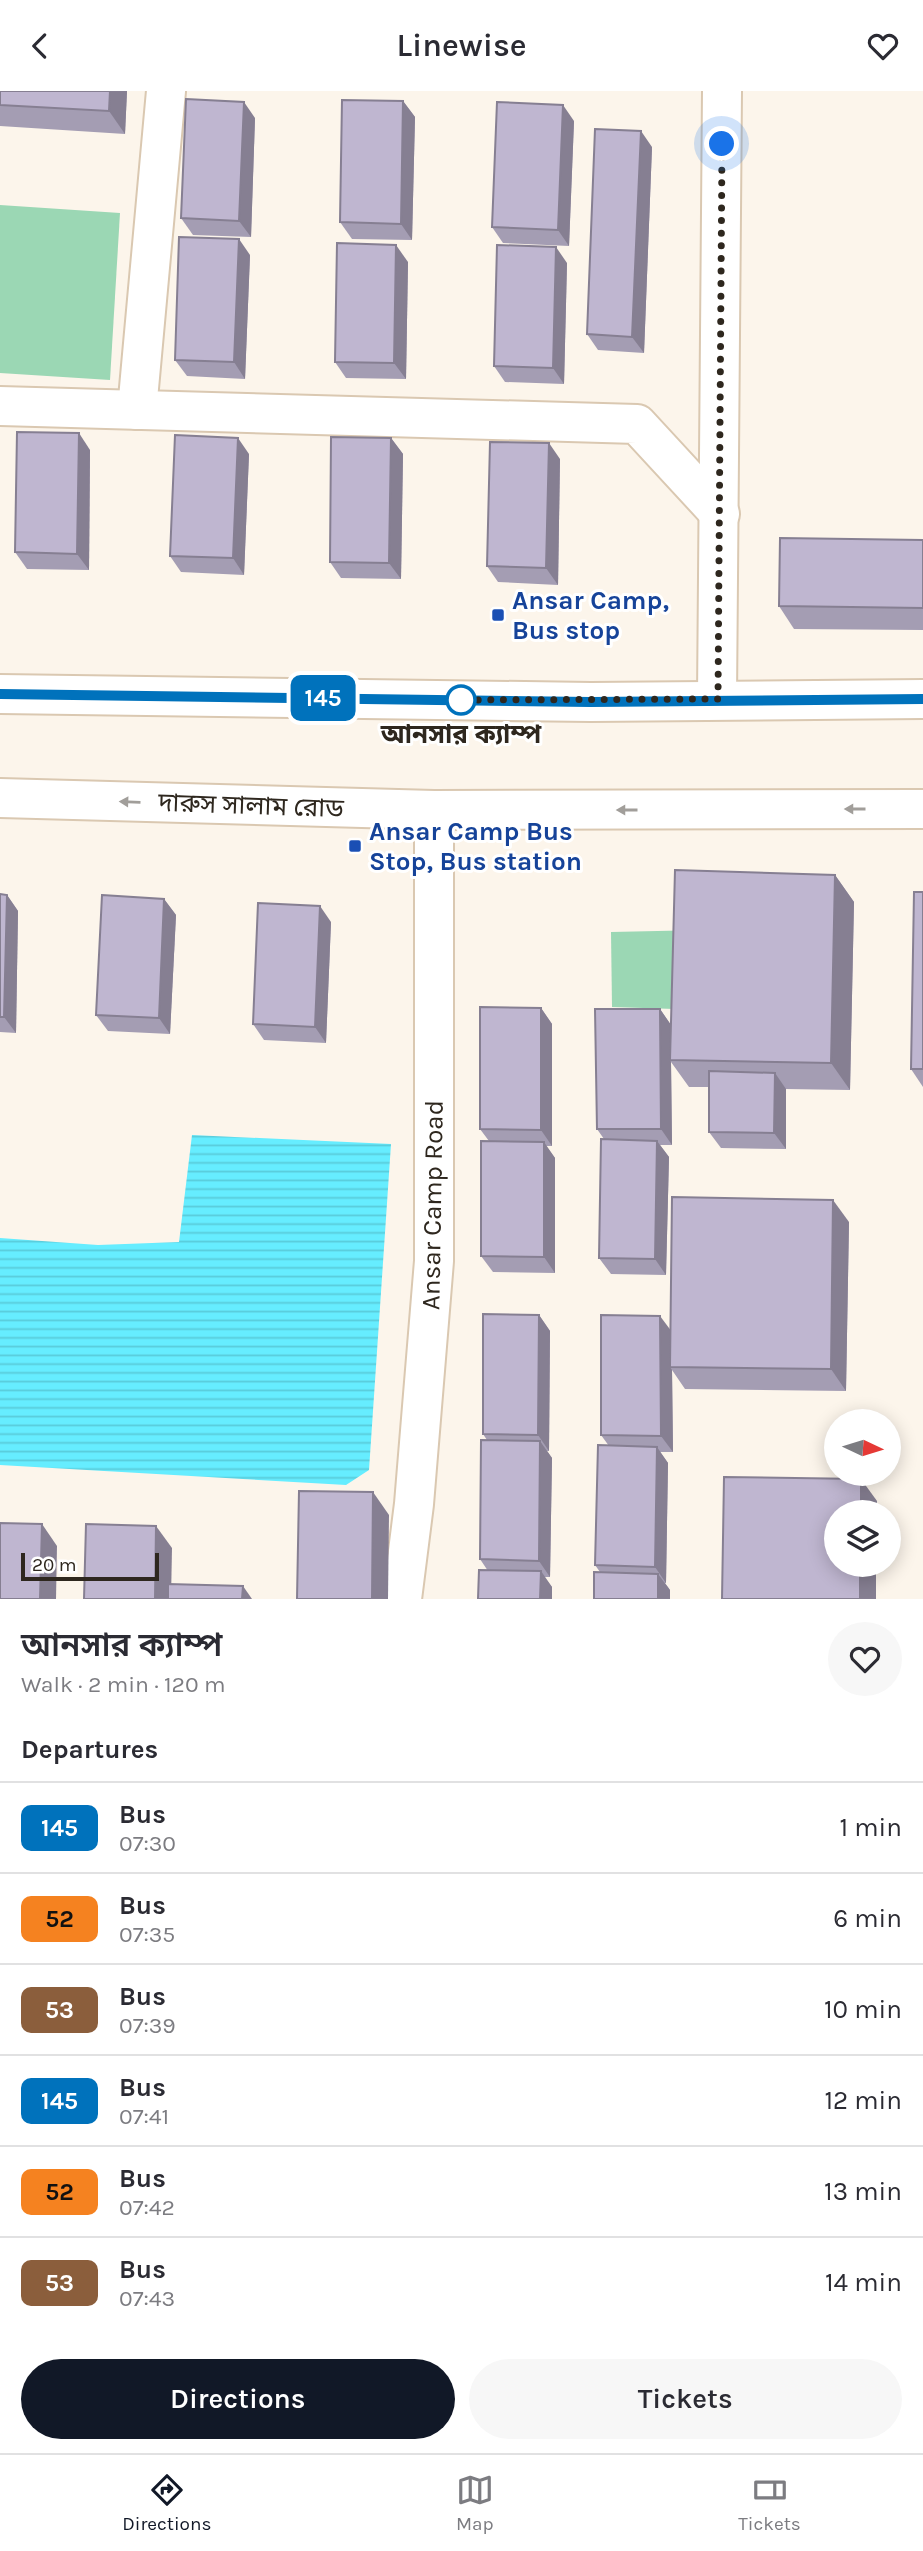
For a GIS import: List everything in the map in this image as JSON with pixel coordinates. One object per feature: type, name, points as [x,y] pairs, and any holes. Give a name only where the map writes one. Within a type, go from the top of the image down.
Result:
[{"type":"street","points":[[137,410],[166,91]]},
{"type":"street","points":[[718,699],[722,91]]},
{"type":"street","points":[[0,406],[637,424],[720,514]]},
{"type":"street","points":[[0,694],[591,702],[923,699]]},
{"type":"street","name":"দারুস সালাম রোড","points":[[0,799],[435,810],[923,809]]},
{"type":"street","name":"Ansar Camp Road","points":[[402,1599],[414,1504],[434,1261],[435,810]]},
{"type":"green space","points":[[0,205],[120,213],[110,380],[0,373]]},
{"type":"green space","points":[[704,930],[706,1010],[612,1007],[611,932]]},
{"type":"water","points":[[192,1135],[391,1144],[369,1470],[346,1485],[0,1465],[0,1238],[98,1245],[179,1242]]},
{"type":"building","points":[[0,91],[110,91],[109,111],[0,105]]},
{"type":"building","points":[[186,99],[244,102],[239,221],[181,218]]},
{"type":"building","points":[[342,100],[403,101],[401,224],[340,222]]},
{"type":"building","points":[[497,102],[563,105],[558,230],[492,227]]},
{"type":"building","points":[[595,129],[641,131],[632,337],[587,334]]},
{"type":"building","points":[[179,237],[239,239],[234,362],[175,360]]},
{"type":"building","points":[[337,243],[396,245],[394,363],[335,362]]},
{"type":"building","points":[[497,245],[556,247],[553,368],[494,366]]},
{"type":"building","points":[[17,432],[79,433],[77,554],[15,552]]},
{"type":"building","points":[[175,435],[238,438],[233,558],[170,556]]},
{"type":"building","points":[[331,437],[391,438],[389,563],[330,562]]},
{"type":"building","points":[[490,442],[549,443],[546,568],[487,566]]},
{"type":"building","points":[[780,538],[923,540],[923,608],[779,606]]},
{"type":"building","points":[[675,870],[835,875],[831,1063],[670,1060]]},
{"type":"building","points":[[914,892],[923,892],[923,1069],[911,1069]]},
{"type":"building","points":[[0,894],[7,895],[4,1017],[0,1017]]},
{"type":"building","points":[[102,895],[164,899],[159,1018],[96,1015]]},
{"type":"building","points":[[258,903],[320,906],[315,1027],[253,1024]]},
{"type":"building","points":[[480,1007],[541,1008],[541,1130],[480,1129]]},
{"type":"building","points":[[595,1009],[660,1009],[661,1129],[597,1129]]},
{"type":"building","points":[[709,1071],[775,1073],[774,1133],[709,1132]]},
{"type":"building","points":[[601,1139],[657,1141],[655,1259],[599,1258]]},
{"type":"building","points":[[481,1141],[544,1142],[544,1257],[481,1256]]},
{"type":"building","points":[[672,1197],[833,1200],[831,1369],[670,1367]]},
{"type":"building","points":[[483,1314],[539,1315],[538,1435],[483,1434]]},
{"type":"building","points":[[601,1315],[660,1316],[661,1436],[601,1435]]},
{"type":"building","points":[[481,1440],[540,1441],[539,1561],[480,1559]]},
{"type":"building","points":[[598,1445],[657,1447],[655,1567],[595,1565]]},
{"type":"building","points":[[724,1477],[824,1478],[824,1486],[861,1486],[861,1500],[824,1500],[824,1577],[860,1577],[860,1599],[722,1599]]},
{"type":"building","points":[[299,1491],[373,1492],[372,1599],[297,1599]]},
{"type":"building","points":[[0,1523],[42,1524],[40,1599],[0,1599]]},
{"type":"building","points":[[86,1524],[156,1526],[155,1599],[84,1599]]},
{"type":"building","points":[[479,1570],[541,1571],[540,1599],[478,1599]]},
{"type":"building","points":[[594,1572],[658,1574],[658,1599],[594,1599]]},
{"type":"building","points":[[168,1584],[243,1586],[242,1599],[168,1599]]},
{"type":"bus line","name":"145","points":[[0,694],[591,702],[923,699]]},
{"type":"place","name":"Ansar Camp, Bus stop","points":[[498,615]]},
{"type":"place","name":"আনসার ক্যাম্প","points":[[461,700]]},
{"type":"place","name":"Ansar Camp Bus Stop, Bus station","points":[[355,846]]},
{"type":"route","points":[[461,700],[457,700],[591,702],[718,699],[722,144]]}]
